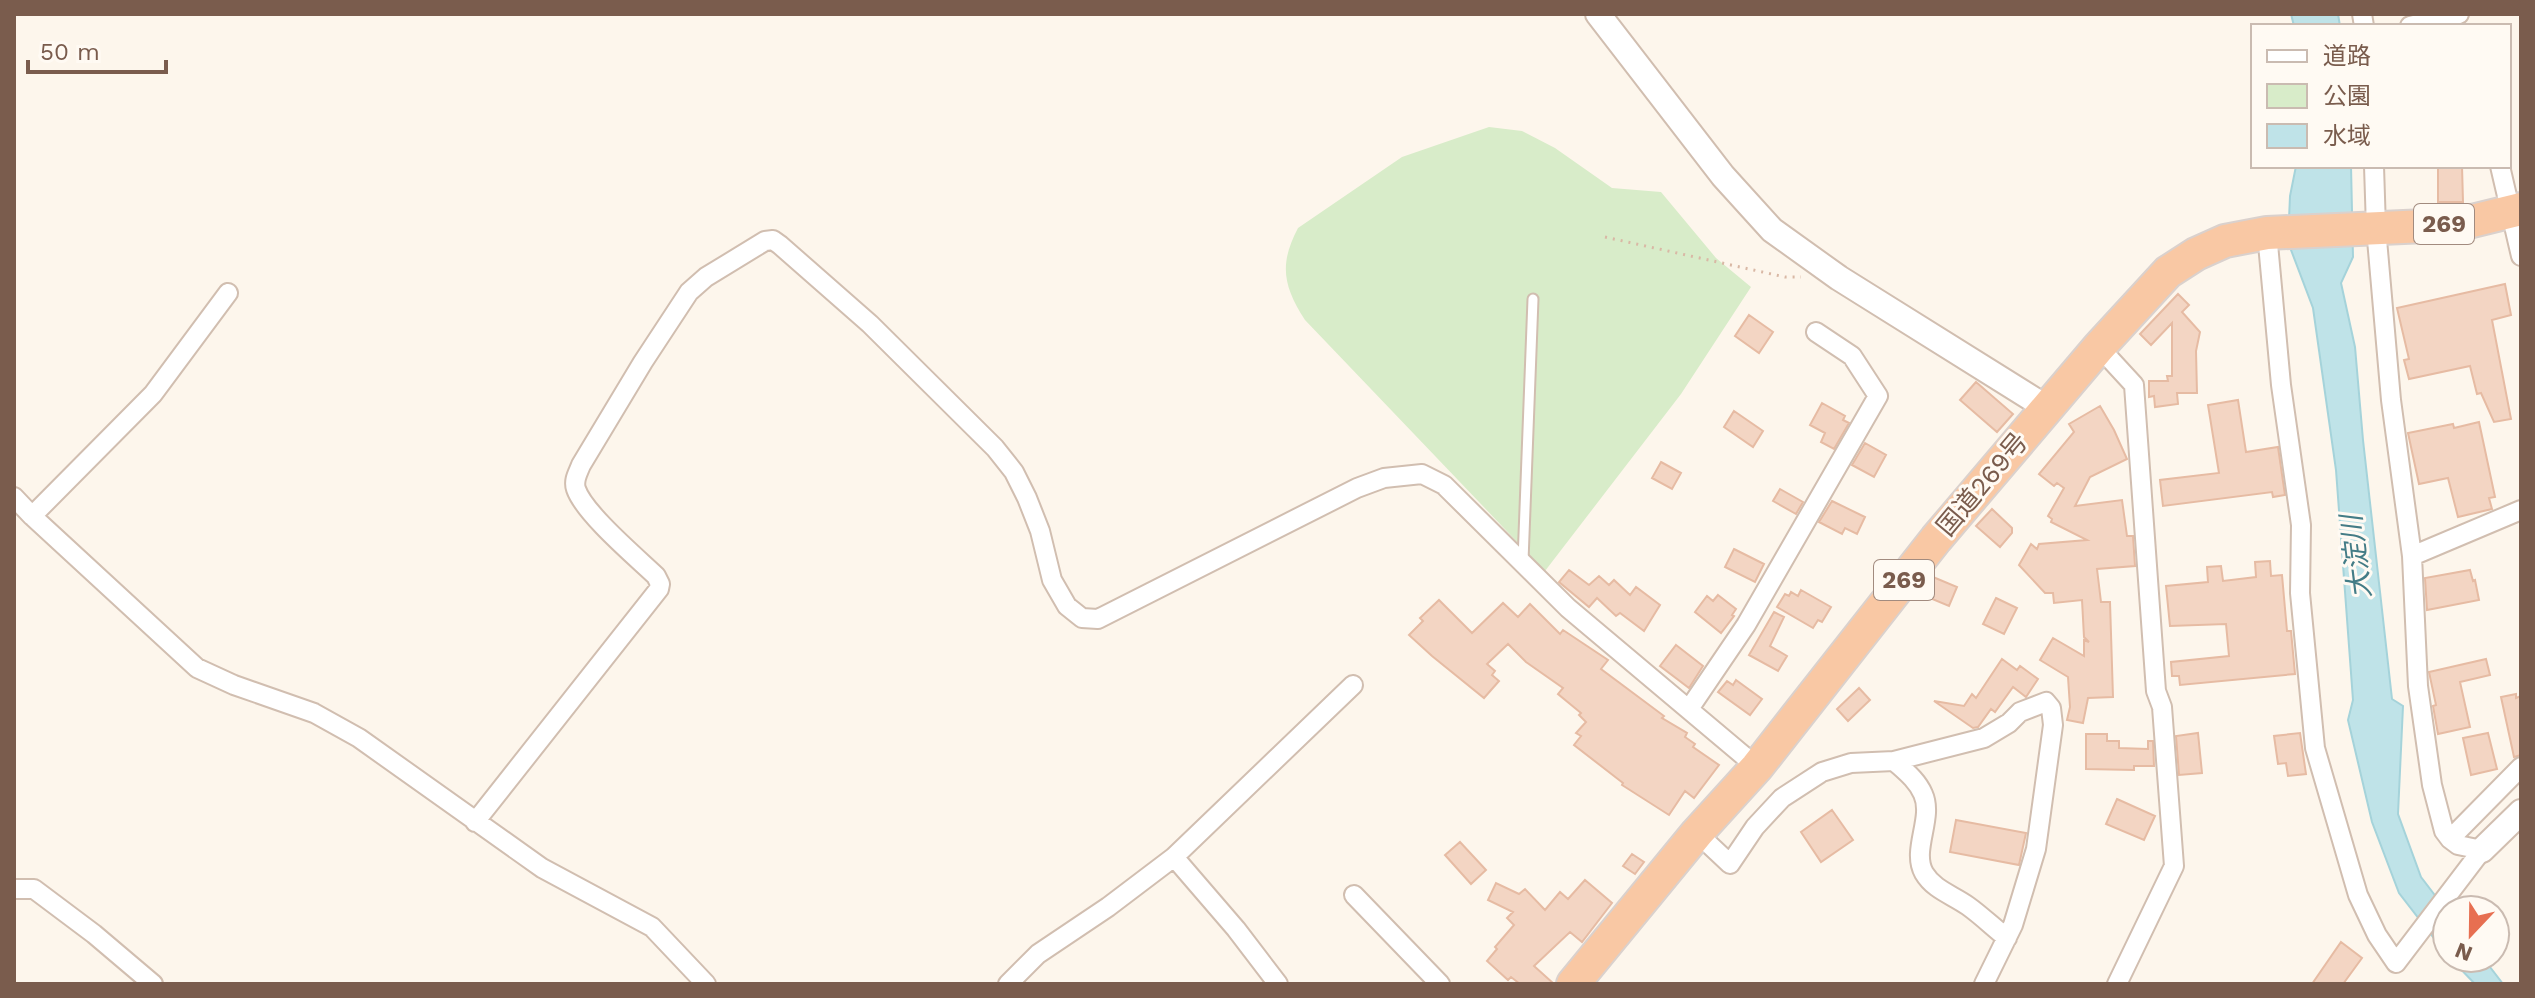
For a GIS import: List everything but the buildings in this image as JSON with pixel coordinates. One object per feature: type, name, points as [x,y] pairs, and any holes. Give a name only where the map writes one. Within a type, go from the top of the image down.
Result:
[{"type":"highway","name":"国道269号","points":[[1573,984],[1697,833],[1757,767],[1936,539],[2099,347],[2168,272],[2196,254],[2225,241],[2271,232],[2468,222],[2515,211]]},
{"type":"street","points":[[1598,14],[1723,176],[1772,230],[1839,278],[2047,408]]},
{"type":"street","points":[[2418,24],[2459,14]]},
{"type":"street","points":[[2374,168],[2371,228],[2412,556],[2418,686],[2430,771],[2444,831],[2458,845],[2478,855]]},
{"type":"street","points":[[2501,168],[2515,211],[2521,256]]},
{"type":"street","points":[[2271,232],[2281,385],[2301,525],[2300,593],[2315,748],[2358,895],[2377,935],[2396,963],[2478,855],[2521,812]]},
{"type":"street","points":[[475,822],[659,589],[656,576],[584,504],[575,487],[581,465],[689,292],[706,277],[765,241],[773,240],[870,324],[995,448],[1014,472],[1027,498],[1040,531],[1052,580],[1067,606],[1082,618],[1098,619],[1357,488],[1384,478],[1422,474],[1444,485],[1568,608],[1757,767]]},
{"type":"street","points":[[32,516],[153,394],[228,293]]},
{"type":"street","points":[[1689,709],[1753,613],[1878,396],[1852,356],[1816,332]]},
{"type":"street","points":[[2099,347],[2134,385],[2156,691],[2162,707],[2174,866],[2117,984]]},
{"type":"street","points":[[14,497],[197,668],[234,685],[314,713],[359,738],[542,868],[652,927],[706,984]]},
{"type":"street","points":[[2412,556],[2521,510]]},
{"type":"street","points":[[1008,984],[1038,954],[1174,857],[1353,685]]},
{"type":"street","points":[[1697,833],[1730,864],[1755,827],[1782,798],[1822,772],[1851,763],[1894,761],[1984,738],[2009,723],[2020,712],[2046,702],[2051,708],[2053,725],[2036,849],[2013,925],[1984,984]]},
{"type":"street","points":[[1894,761],[1914,780],[1923,794],[1927,809],[1921,855],[1923,871],[1937,887],[1967,905],[2007,938]]},
{"type":"street","points":[[2450,839],[2521,767]]},
{"type":"street","points":[[1174,857],[1278,984]]},
{"type":"street","points":[[14,889],[34,889],[153,984]]},
{"type":"street","points":[[1354,895],[1440,984]]},
{"type":"lane","points":[[1523,564],[1533,299]]},
{"type":"path","points":[[1605,237],[1785,277],[1839,278]]},
{"type":"green space","points":[[1489,127],[1522,131],[1555,148],[1612,188],[1661,192],[1716,258],[1751,287],[1681,394],[1545,571],[1305,320],[1292,296],[1286,275],[1288,253],[1298,228],[1402,157]]},
{"type":"water","points":[[2291,14],[2338,14],[2340,24],[2294,24]]},
{"type":"water","name":"大淀川","points":[[2296,168],[2351,168],[2353,257],[2341,283],[2355,347],[2392,699],[2403,706],[2398,814],[2421,877],[2434,894],[2431,894],[2431,934],[2399,893],[2372,822],[2348,720],[2353,700],[2336,470],[2313,308],[2288,242],[2290,196]]},
{"type":"water","points":[[2465,974],[2495,974],[2503,984],[2475,984]]}]
